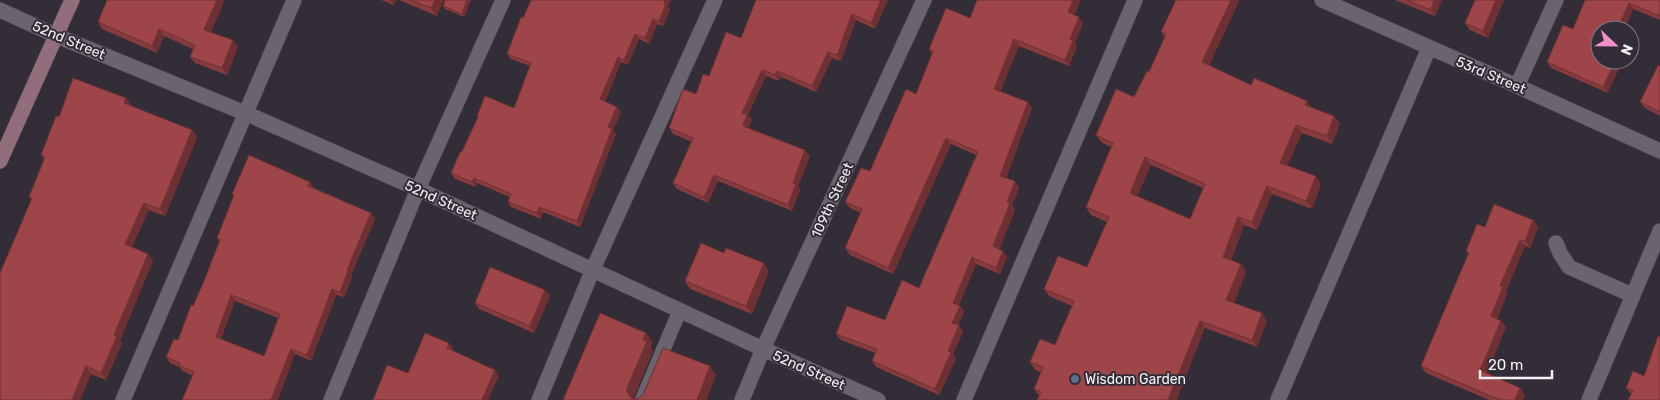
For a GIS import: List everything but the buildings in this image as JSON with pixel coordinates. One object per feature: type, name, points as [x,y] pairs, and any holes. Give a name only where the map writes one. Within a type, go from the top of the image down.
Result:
[{"type":"main road","points":[[0,162],[72,0]]},
{"type":"street","points":[[123,400],[294,0]]},
{"type":"street","points":[[331,400],[418,189],[503,0]]},
{"type":"street","points":[[539,400],[593,269],[715,0]]},
{"type":"street","name":"109th Street","points":[[742,400],[763,349],[924,0]]},
{"type":"street","points":[[964,400],[1135,0]]},
{"type":"street","points":[[1517,86],[1556,0]]},
{"type":"street","name":"53rd Street","points":[[1332,2],[1428,48],[1517,86],[1660,152]]},
{"type":"street","name":"52nd Street","points":[[0,10],[57,36],[245,112],[418,189],[763,349],[878,400]]},
{"type":"street","points":[[1278,400],[1428,48]]},
{"type":"street","points":[[1588,400],[1660,231]]},
{"type":"street","points":[[1556,243],[1569,267],[1632,295]]},
{"type":"lane","points":[[642,400],[680,310]]},
{"type":"place","name":"Wisdom Garden","points":[[1075,379]]}]
